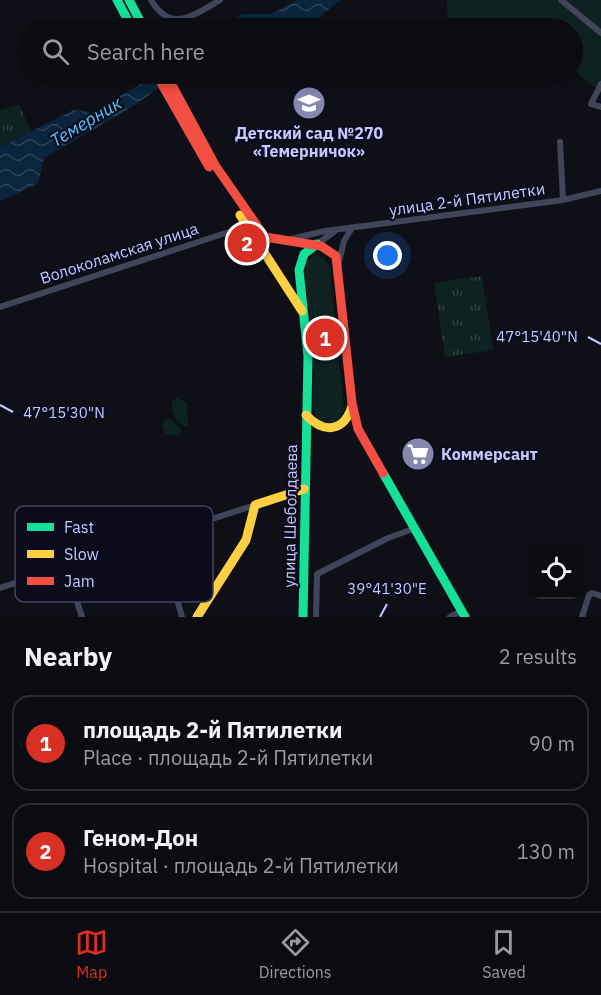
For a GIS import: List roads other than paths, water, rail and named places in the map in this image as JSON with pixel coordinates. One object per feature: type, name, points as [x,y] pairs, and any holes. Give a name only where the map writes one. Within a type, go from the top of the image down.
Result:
[{"type":"main road","points":[[117,0],[127,18]]},
{"type":"main road","points":[[129,0],[139,18]]},
{"type":"main road","points":[[163,84],[305,315]]},
{"type":"main road","points":[[170,84],[177,104]]},
{"type":"main road","points":[[252,229],[265,237],[286,243],[317,244],[332,252],[339,262],[352,403],[358,429],[463,614]]},
{"type":"main road","name":"улица Шеболдаева","points":[[303,617],[308,356],[300,286],[300,262],[308,249],[317,244]]},
{"type":"main road","points":[[306,415],[317,427],[328,431],[335,430],[347,421],[352,403]]},
{"type":"main road","points":[[213,592],[246,540],[255,505],[304,489]]},
{"type":"main road","points":[[197,617],[207,602]]},
{"type":"street","points":[[151,0],[158,12],[170,18]]},
{"type":"street","points":[[185,18],[220,0]]},
{"type":"street","points":[[561,0],[583,18]]},
{"type":"street","points":[[583,18],[601,33]]},
{"type":"street","points":[[601,84],[591,104],[601,107]]},
{"type":"street","points":[[560,142],[563,200]]},
{"type":"street","name":"улица 2-й Пятилетки","points":[[286,243],[291,238],[337,230],[563,200],[601,191]]},
{"type":"street","points":[[339,262],[344,240],[352,228]]},
{"type":"street","name":"Волоколамская улица","points":[[0,307],[252,229]]},
{"type":"street","name":"улица 2-й Пятилетки","points":[[317,244],[337,230]]},
{"type":"street","points":[[213,518],[255,505]]},
{"type":"street","points":[[316,617],[318,574],[388,538],[413,529]]},
{"type":"street","points":[[0,588],[15,583]]},
{"type":"street","points":[[582,617],[589,596],[592,593],[601,596]]},
{"type":"street","points":[[77,602],[82,617]]},
{"type":"street","points":[[178,602],[182,617]]},
{"type":"street","points":[[450,617],[463,614]]},
{"type":"water","points":[[297,0],[341,0],[318,18],[238,18],[241,14],[271,14]]},
{"type":"water","name":"Темерник","points":[[141,84],[165,84],[132,107],[44,158],[38,184],[0,201],[0,147],[73,110],[93,112]]},
{"type":"place","name":"Детский сад №270 «Темерничок»","points":[[309,103]]},
{"type":"place","name":"Геном-Дон","points":[[247,243]]},
{"type":"place","name":"площадь 2-й Пятилетки","points":[[325,338]]},
{"type":"place","name":"Коммерсант","points":[[418,454]]}]
